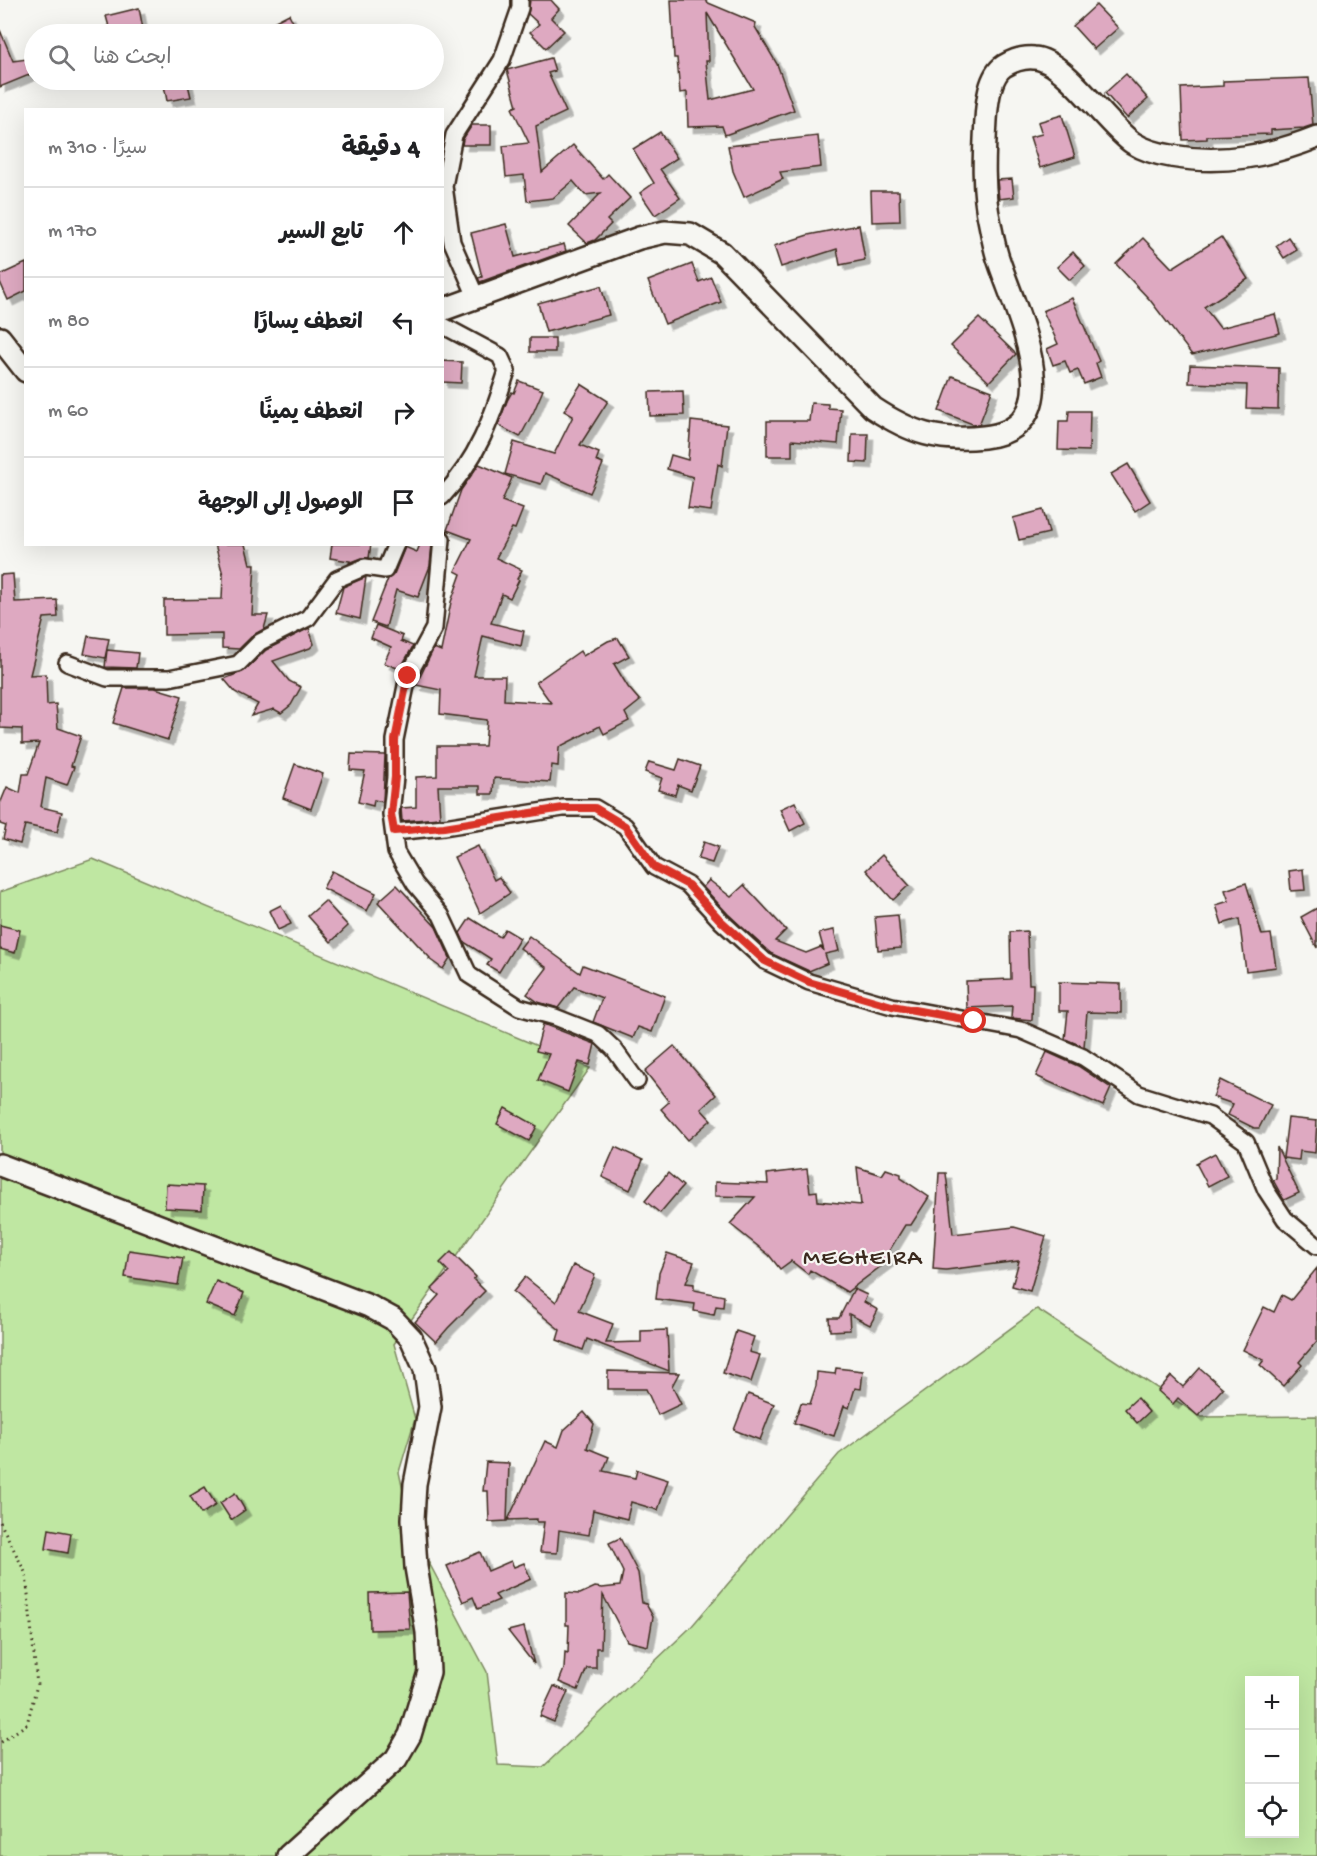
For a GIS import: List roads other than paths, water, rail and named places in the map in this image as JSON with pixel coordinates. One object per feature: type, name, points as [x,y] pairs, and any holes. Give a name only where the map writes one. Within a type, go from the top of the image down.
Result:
[{"type":"main road","points":[[444,309],[639,238],[665,232],[690,234],[722,253],[873,408],[899,425],[930,436],[962,440],[999,436],[1019,426],[1032,406],[1034,386],[1025,328],[997,255],[989,220],[983,168],[987,105],[992,82],[1001,68],[1018,59],[1036,58],[1054,66],[1132,142],[1156,153],[1190,159],[1255,157],[1317,136]]},
{"type":"main road","points":[[0,338],[24,368]]},
{"type":"main road","points":[[0,1165],[369,1306],[393,1319],[411,1338],[425,1369],[430,1407],[415,1484],[413,1519],[416,1567],[428,1632],[429,1672],[410,1735],[396,1759],[288,1856]]},
{"type":"street","points":[[477,299],[452,242],[444,186],[454,135],[502,60],[520,8],[520,0]]},
{"type":"street","points":[[444,326],[500,356],[507,371],[481,443],[455,483],[444,495]]},
{"type":"street","points":[[67,663],[107,678],[169,678],[238,664],[260,642],[308,618],[337,579],[365,567],[385,570],[395,546]]},
{"type":"street","points":[[441,546],[434,628],[408,676],[395,740],[395,777],[391,814],[396,852],[415,884],[441,915],[469,975],[519,1007],[555,1017],[598,1034],[614,1049],[636,1081]]},
{"type":"street","points":[[394,831],[444,827],[563,808],[595,808],[625,826],[654,867],[688,885],[721,921],[765,961],[809,982],[892,1006],[1021,1030],[1083,1057],[1139,1094],[1210,1116],[1246,1142],[1266,1190],[1285,1219],[1317,1246]]},
{"type":"district","name":"MEGHEIRA","points":[[863,1259]]}]
